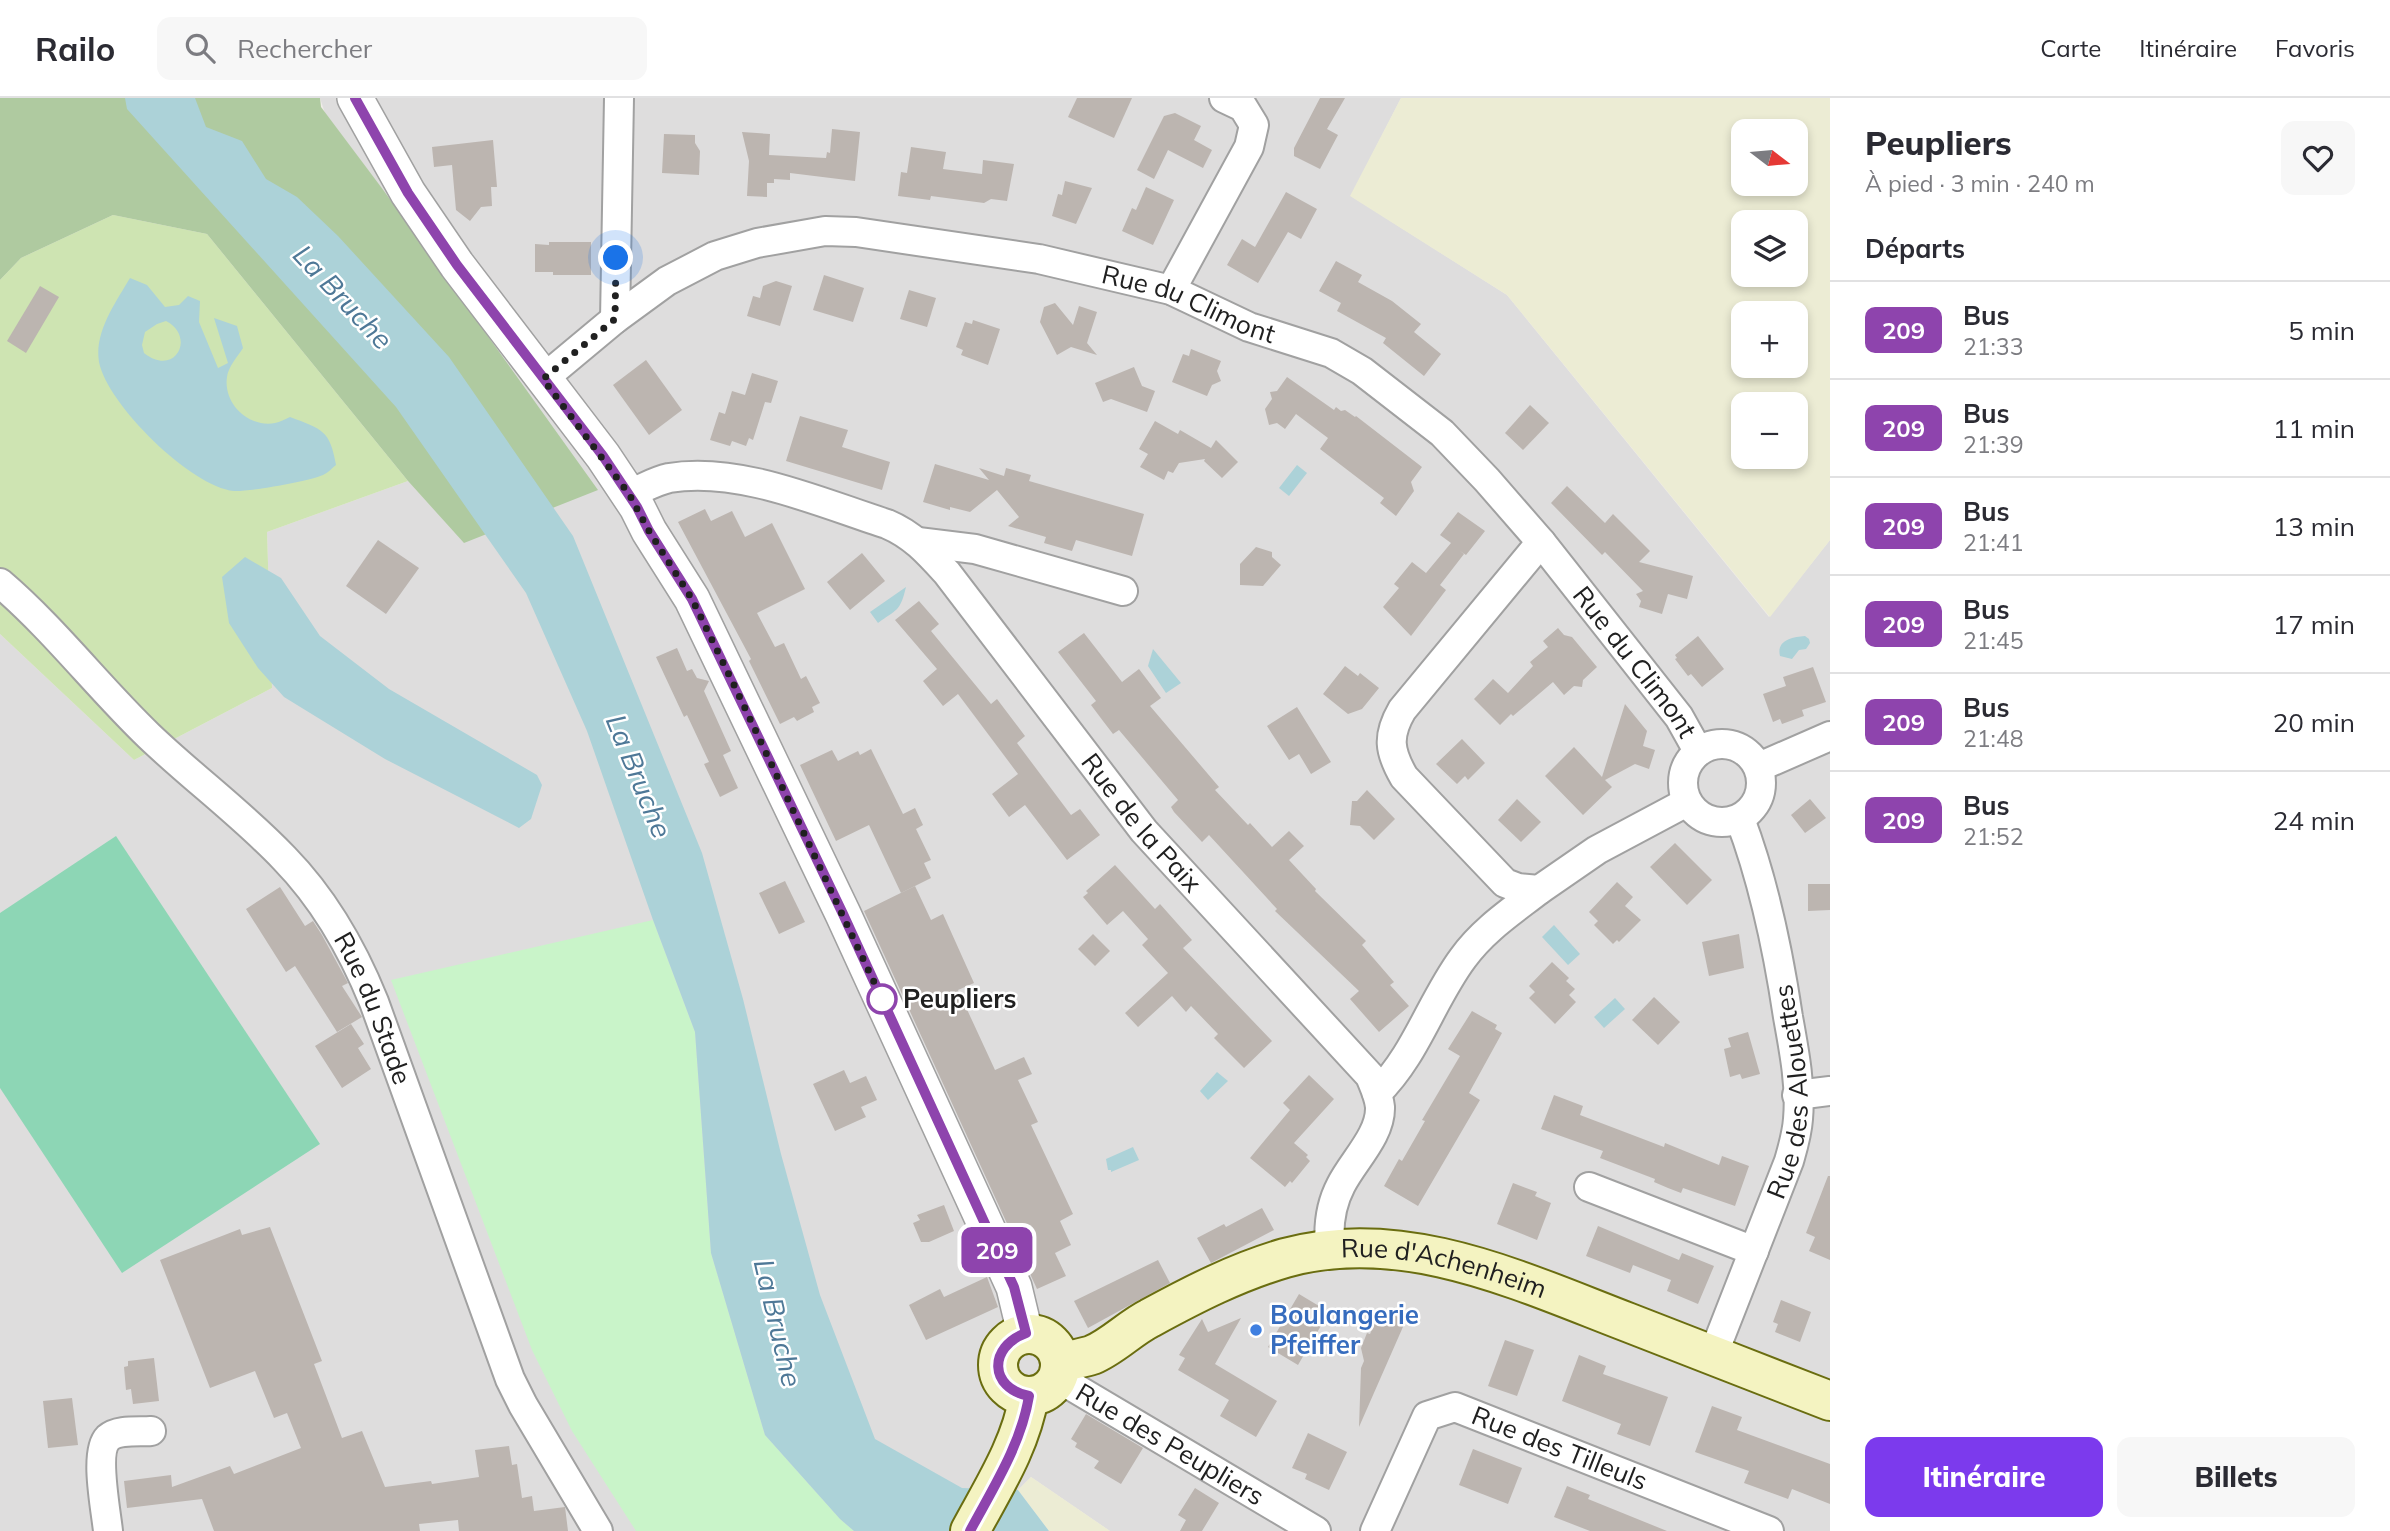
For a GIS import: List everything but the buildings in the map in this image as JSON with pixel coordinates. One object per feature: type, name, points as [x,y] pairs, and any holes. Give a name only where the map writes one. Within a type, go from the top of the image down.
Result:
[{"type":"main road","name":"Rue d'Achenheim","points":[[1049,1379],[1094,1354],[1147,1319],[1227,1278],[1286,1258],[1330,1248],[1387,1250],[1454,1260],[1514,1278],[1830,1401]]},
{"type":"main road","points":[[970,1531],[1049,1379],[1057,1350],[1049,1340],[1038,1334],[1026,1333],[1013,1338],[1003,1347],[998,1360],[999,1373],[1006,1385],[1016,1394],[1049,1379]]},
{"type":"street","points":[[355,98],[408,193],[457,265],[629,494],[692,599],[1014,1287],[1026,1333]]},
{"type":"street","points":[[615,319],[619,98]]},
{"type":"street","points":[[1171,290],[1249,147],[1254,125],[1243,107],[1224,98]]},
{"type":"street","name":"Rue du Climont","points":[[543,379],[615,319],[667,281],[715,256],[757,243],[825,231],[856,232],[1039,259],[1171,290],[1249,327],[1331,353],[1362,371],[1441,433],[1487,480],[1541,542],[1679,717],[1698,751]]},
{"type":"street","name":"Rue de la Paix","points":[[629,494],[664,479],[689,475],[734,479],[762,484],[887,524],[918,541],[963,594],[1144,831],[1353,1056],[1370,1076],[1377,1093]]},
{"type":"street","name":"Rue de la Paix","points":[[918,541],[975,549],[1124,591]]},
{"type":"street","points":[[1539,890],[1518,888],[1505,883],[1404,777],[1394,760],[1392,742],[1393,727],[1402,710],[1541,542]]},
{"type":"street","name":"Rue du Stade","points":[[0,583],[27,606],[149,736],[284,857],[323,905],[360,968],[374,1002],[510,1379],[598,1531]]},
{"type":"street","points":[[1759,767],[1830,736]]},
{"type":"street","points":[[1716,743],[1731,744],[1747,751],[1759,767],[1763,784],[1754,808],[1740,819],[1724,823],[1700,816],[1687,802],[1683,788],[1685,769],[1698,751],[1716,743]]},
{"type":"street","points":[[1330,1248],[1332,1210],[1340,1186],[1378,1121],[1380,1108],[1377,1093],[1394,1077],[1461,960],[1477,939],[1539,890],[1597,850],[1687,802]]},
{"type":"street","name":"Rue des Alouettes","points":[[1713,1355],[1796,1141],[1799,1117],[1796,1063],[1778,952],[1750,844],[1740,819]]},
{"type":"street","points":[[1797,1095],[1830,1091]]},
{"type":"street","points":[[1589,1187],[1754,1251]]},
{"type":"street","name":"Rue des Peupliers","points":[[1049,1379],[1316,1531]]},
{"type":"street","name":"Rue des Tilleuls","points":[[1375,1531],[1427,1416],[1455,1407],[1769,1531]]},
{"type":"street","points":[[108,1531],[101,1460],[103,1447],[108,1439],[117,1434],[151,1432]]},
{"type":"shaded area","points":[[320,98],[1401,98],[1351,196],[1507,295],[1769,617],[1830,540],[1830,1531],[1110,1531],[1031,1477],[1018,1490],[996,1531],[0,1531],[0,634],[134,760],[272,688],[267,532],[408,481],[465,543]]},
{"type":"green space","points":[[0,98],[320,98],[321,107],[598,490],[464,543],[408,481],[207,234],[113,215],[21,258],[0,280]]},
{"type":"green space","points":[[1401,98],[1830,98],[1830,540],[1770,617],[1507,295],[1350,196]]},
{"type":"green space","points":[[113,215],[207,234],[408,481],[267,532],[272,688],[134,760],[0,634],[0,280],[21,258]]},
{"type":"green space","points":[[116,836],[320,1144],[122,1273],[0,1088],[0,913]]},
{"type":"green space","points":[[653,920],[695,1032],[711,1253],[765,1435],[840,1519],[854,1531],[636,1531],[572,1431],[532,1350],[391,980]]},
{"type":"green space","points":[[1031,1477],[1110,1531],[1049,1531],[1018,1490]]},
{"type":"water","name":"La Bruche","points":[[125,98],[195,98],[206,127],[242,141],[266,179],[297,197],[338,236],[449,357],[573,536],[702,853],[820,1295],[875,1439],[962,1488],[1018,1490],[1049,1531],[854,1531],[840,1519],[765,1435],[711,1253],[695,1032],[587,731],[526,593],[396,407],[127,109]]},
{"type":"water","points":[[130,278],[147,285],[165,307],[179,305],[188,296],[200,301],[199,322],[218,368],[228,363],[214,318],[237,326],[243,348],[227,377],[229,396],[233,404],[239,412],[256,422],[275,423],[290,417],[317,428],[331,444],[336,465],[325,474],[306,480],[234,491],[216,486],[196,475],[153,441],[117,399],[99,362],[98,351],[103,329]],"holes":[[[166,321],[175,328],[181,344],[173,358],[165,361],[144,353],[142,345],[145,332]]]},
{"type":"water","points":[[1297,465],[1307,473],[1289,496],[1279,488]]},
{"type":"water","points":[[245,557],[281,578],[320,636],[389,689],[537,775],[542,785],[531,819],[519,828],[385,759],[284,697],[258,668],[229,623],[222,577]]},
{"type":"water","points":[[906,587],[897,609],[878,623],[870,612]]},
{"type":"water","points":[[1805,636],[1810,643],[1806,649],[1799,650],[1792,659],[1780,656],[1783,643]]},
{"type":"water","points":[[1153,649],[1181,683],[1166,693],[1148,666]]},
{"type":"water","points":[[1554,925],[1580,954],[1568,965],[1542,937]]},
{"type":"water","points":[[1615,998],[1625,1009],[1604,1028],[1594,1017]]},
{"type":"water","points":[[1217,1072],[1228,1081],[1208,1100],[1200,1091]]},
{"type":"water","points":[[1133,1147],[1139,1160],[1111,1172],[1108,1170],[1106,1159]]},
{"type":"bus line","name":"209","points":[[355,98],[408,193],[457,265],[603,456],[692,599],[843,914],[1014,1287],[1026,1333],[1013,1338],[1003,1347],[998,1360],[999,1373],[1006,1385],[1016,1394],[1029,1396],[1025,1422],[970,1531]]},
{"type":"place","name":"Peupliers","points":[[882,999]]},
{"type":"place","name":"Boulangerie Pfeiffer","points":[[1256,1330]]},
{"type":"route","points":[[616,258],[615,319],[543,379],[629,494],[692,599],[882,999]]}]
